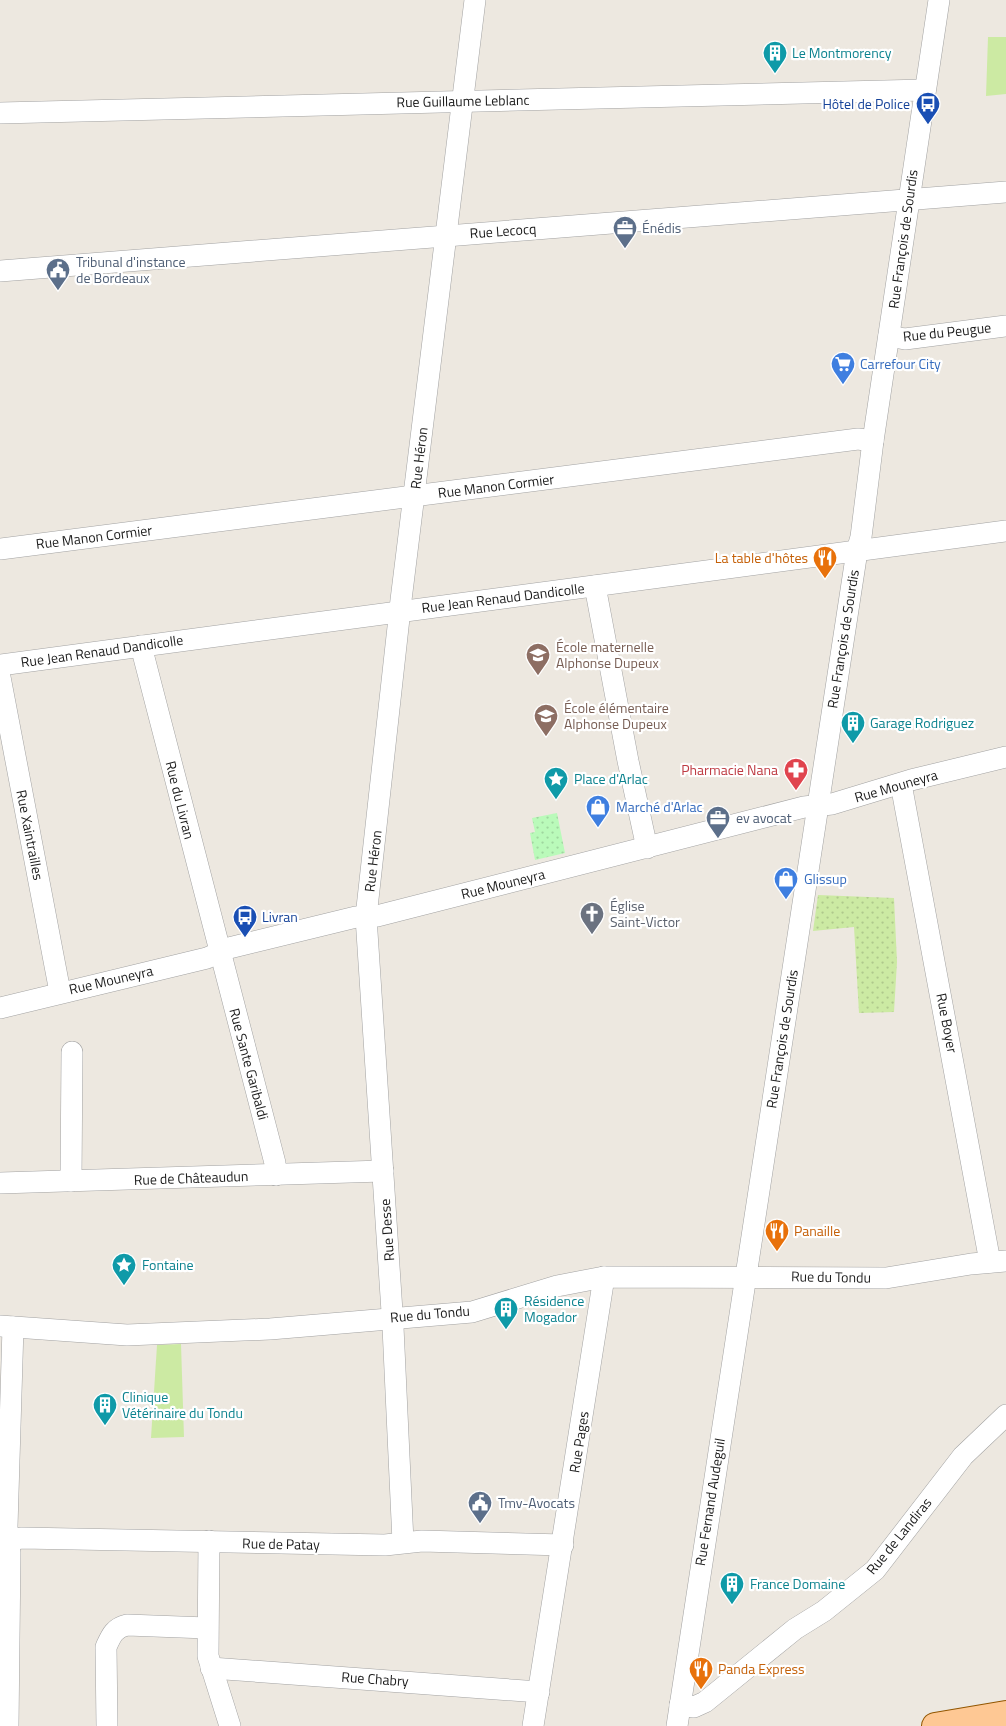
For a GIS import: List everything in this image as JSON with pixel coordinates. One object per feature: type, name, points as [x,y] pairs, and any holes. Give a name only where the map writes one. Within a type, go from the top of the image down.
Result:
[{"type":"main road","points":[[935,1726],[1006,1714]]},
{"type":"street","name":"Rue Héron","points":[[366,917],[400,611],[475,0]]},
{"type":"street","name":"Rue François de Sourdis","points":[[745,1277],[857,551],[861,537],[873,441],[939,0]]},
{"type":"street","name":"Rue Guillaume Leblanc","points":[[0,113],[926,90]]},
{"type":"street","name":"Rue Lecocq","points":[[0,271],[1006,192]]},
{"type":"street","name":"Rue du Peugue","points":[[889,336],[904,339],[1006,326]]},
{"type":"street","name":"Rue Manon Cormier","points":[[0,550],[858,439],[873,441]]},
{"type":"street","name":"Rue Jean Renaud Dandicolle","points":[[0,665],[1006,531]]},
{"type":"street","points":[[596,586],[646,848]]},
{"type":"street","name":"Rue du Livran","points":[[141,646],[219,953]]},
{"type":"street","name":"Rue Xaintrailles","points":[[0,677],[60,992]]},
{"type":"street","name":"Rue Mouneyra","points":[[0,1008],[219,953],[229,948],[356,917],[366,917],[804,807],[818,806],[1006,757]]},
{"type":"street","name":"Rue Boyer","points":[[901,784],[998,1262]]},
{"type":"street","name":"Rue Desse","points":[[366,917],[392,1318],[402,1542]]},
{"type":"street","name":"Rue Sante Garibaldi","points":[[219,953],[275,1163],[276,1175]]},
{"type":"street","points":[[72,1052],[72,1181]]},
{"type":"street","name":"Rue de Châteaudun","points":[[0,1183],[383,1170]]},
{"type":"street","name":"Rue du Tondu","points":[[6,1327],[126,1336],[270,1328],[472,1312],[557,1286],[604,1276],[886,1278],[998,1262]]},
{"type":"street","name":"Rue Pages","points":[[533,1726],[604,1276]]},
{"type":"street","name":"Rue Fernand Audeguil","points":[[677,1726],[745,1277]]},
{"type":"street","points":[[6,1327],[7,1527],[4,1540],[8,1726]]},
{"type":"street","name":"Rue de Landiras","points":[[680,1705],[694,1707],[705,1702],[795,1629],[824,1611],[874,1570],[963,1456],[1006,1415]]},
{"type":"street","name":"Rue de Patay","points":[[4,1540],[32,1538],[385,1545],[402,1542],[502,1542],[563,1545]]},
{"type":"street","points":[[209,1541],[208,1656],[230,1726]]},
{"type":"street","points":[[107,1726],[106,1648],[111,1636],[118,1627],[127,1625],[208,1628]]},
{"type":"street","name":"Rue Chabry","points":[[211,1668],[538,1692]]},
{"type":"green space","points":[[988,37],[1006,37],[1006,94],[986,96]]},
{"type":"green space","points":[[557,813],[565,853],[535,860],[530,833],[535,832],[532,818]]},
{"type":"green space","points":[[818,895],[894,898],[897,962],[894,1012],[859,1013],[854,927],[813,931]]},
{"type":"green space","points":[[181,1344],[184,1437],[151,1438],[157,1345]]},
{"type":"place","name":"Le Montmorency","points":[[775,74]]},
{"type":"place","name":"Hôtel de Police","points":[[928,125]]},
{"type":"place","name":"Énédis","points":[[625,249]]},
{"type":"place","name":"Tribunal d'instance de Bordeaux","points":[[58,291]]},
{"type":"place","name":"Carrefour City","points":[[843,385]]},
{"type":"place","name":"La table d'hôtes","points":[[825,579]]},
{"type":"place","name":"École maternelle Alphonse Dupeux","points":[[538,676]]},
{"type":"place","name":"École élémentaire Alphonse Dupeux","points":[[546,737]]},
{"type":"place","name":"Garage Rodriguez","points":[[853,744]]},
{"type":"place","name":"Pharmacie Nana","points":[[796,791]]},
{"type":"place","name":"Place d'Arlac","points":[[556,800]]},
{"type":"place","name":"Marché d'Arlac","points":[[598,828]]},
{"type":"place","name":"ev avocat","points":[[718,839]]},
{"type":"place","name":"Glissup","points":[[786,900]]},
{"type":"place","name":"Église Saint-Victor","points":[[592,935]]},
{"type":"place","name":"Livran","points":[[245,938]]},
{"type":"place","name":"Panaille","points":[[777,1252]]},
{"type":"place","name":"Fontaine","points":[[124,1286]]},
{"type":"place","name":"Résidence Mogador","points":[[506,1330]]},
{"type":"place","name":"Clinique Vétérinaire du Tondu","points":[[105,1426]]},
{"type":"place","name":"Tmv-Avocats","points":[[480,1524]]},
{"type":"place","name":"France Domaine","points":[[732,1605]]},
{"type":"place","name":"Panda Express","points":[[701,1690]]}]
